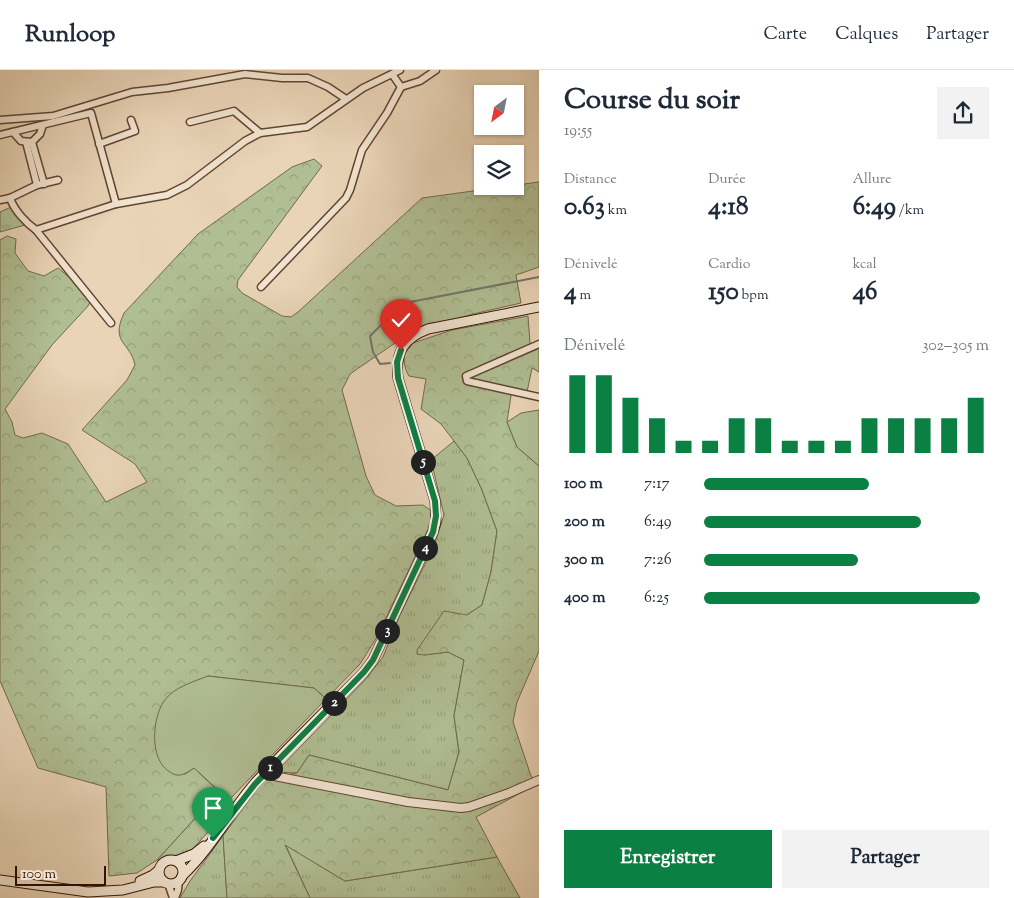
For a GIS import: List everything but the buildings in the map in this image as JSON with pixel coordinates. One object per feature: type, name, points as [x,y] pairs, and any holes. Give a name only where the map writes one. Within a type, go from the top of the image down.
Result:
[{"type":"main road","points":[[0,880],[88,892],[123,890],[152,882],[174,883],[199,859],[236,806],[264,774],[364,672],[377,654],[436,522],[434,497],[398,378],[397,362],[401,350],[411,338],[428,329],[539,307]]},
{"type":"main road","points":[[0,875],[98,887],[140,881],[153,875],[164,862],[176,861],[194,854],[213,838]]},
{"type":"main road","points":[[176,861],[182,868],[180,878]]},
{"type":"main road","points":[[159,870],[160,877],[166,882]]},
{"type":"street","points":[[36,230],[116,204],[167,194],[187,185],[245,141],[260,133],[307,127],[363,88],[400,70]]},
{"type":"street","points":[[261,287],[346,198],[362,150],[387,113],[401,87],[420,81],[436,70]]},
{"type":"street","points":[[0,120],[53,116],[132,92],[168,88],[245,74],[282,78],[308,78],[328,87],[346,99]]},
{"type":"street","points":[[392,74],[401,87]]},
{"type":"street","points":[[190,122],[234,111],[260,133]]},
{"type":"street","points":[[0,135],[91,113],[116,204]]},
{"type":"street","points":[[98,144],[135,131],[131,120]]},
{"type":"street","points":[[12,132],[21,141],[29,142],[40,134],[43,125]]},
{"type":"street","points":[[29,142],[40,185]]},
{"type":"street","points":[[0,200],[58,180]]},
{"type":"street","points":[[10,198],[12,205],[31,227],[36,230],[111,324]]},
{"type":"street","points":[[539,344],[466,376],[468,381],[539,398]]},
{"type":"street","points":[[264,774],[408,802],[460,808],[469,807],[509,793],[539,780]]},
{"type":"street","points":[[174,898],[178,890],[180,878]]},
{"type":"street","points":[[166,882],[174,898]]},
{"type":"green space","points":[[314,159],[322,166],[238,280],[237,287],[242,293],[282,316],[291,317],[298,312],[422,198],[474,191],[474,195],[524,195],[524,184],[539,182],[539,267],[516,275],[521,303],[473,314],[411,332],[350,374],[342,390],[366,476],[375,495],[396,506],[423,505],[433,512],[428,529],[377,637],[360,664],[326,699],[314,688],[208,676],[185,774],[194,768],[219,792],[157,860],[137,873],[109,876],[106,787],[38,768],[0,681],[0,240],[7,236],[16,239],[15,253],[28,271],[44,276],[58,268],[93,297],[88,306],[52,345],[5,409],[12,422],[15,435],[23,438],[42,433],[68,444],[106,502],[147,482],[135,464],[82,430],[127,380],[135,365],[133,357],[120,337],[120,323],[124,313],[198,234],[292,167]]},
{"type":"green space","points":[[11,207],[25,225],[0,232],[0,212]]},
{"type":"green space","points":[[528,316],[532,349],[539,347],[539,372],[532,368],[527,392],[512,389],[507,422],[517,447],[539,466],[539,651],[517,702],[513,722],[531,776],[539,783],[476,817],[497,857],[345,881],[285,845],[310,898],[227,898],[223,836],[267,778],[297,773],[309,755],[448,790],[459,752],[454,716],[464,660],[448,652],[424,655],[417,654],[417,650],[444,611],[467,615],[482,605],[491,572],[497,531],[482,490],[467,458],[441,424],[421,409],[426,379],[409,376],[404,361],[405,353],[407,345],[452,330]]},
{"type":"green space","points":[[539,410],[539,466],[517,447],[507,422],[521,413]]},
{"type":"green space","points":[[454,441],[467,458],[482,490],[497,531],[491,572],[482,605],[467,615],[424,655],[448,652],[464,660],[454,716],[459,752],[448,790],[309,755],[297,773],[276,772],[365,680],[383,657],[399,617],[434,546],[444,515],[431,460]]},
{"type":"green space","points":[[208,676],[314,688],[326,699],[229,800],[194,768],[181,775],[171,772],[163,766],[156,749],[155,728],[164,701],[178,689]]},
{"type":"green space","points":[[219,792],[229,800],[231,807],[189,853],[157,860]]},
{"type":"green space","points":[[223,836],[227,898],[180,898],[190,881]]},
{"type":"green space","points":[[285,844],[345,881],[497,857],[520,898],[310,898]]},
{"type":"waterway","points":[[390,363],[380,364],[373,352],[370,336],[405,303],[539,277]]},
{"type":"route","points":[[213,838],[255,784],[364,672],[373,660],[433,532],[436,516],[435,501],[398,378],[397,362],[401,350]]}]
